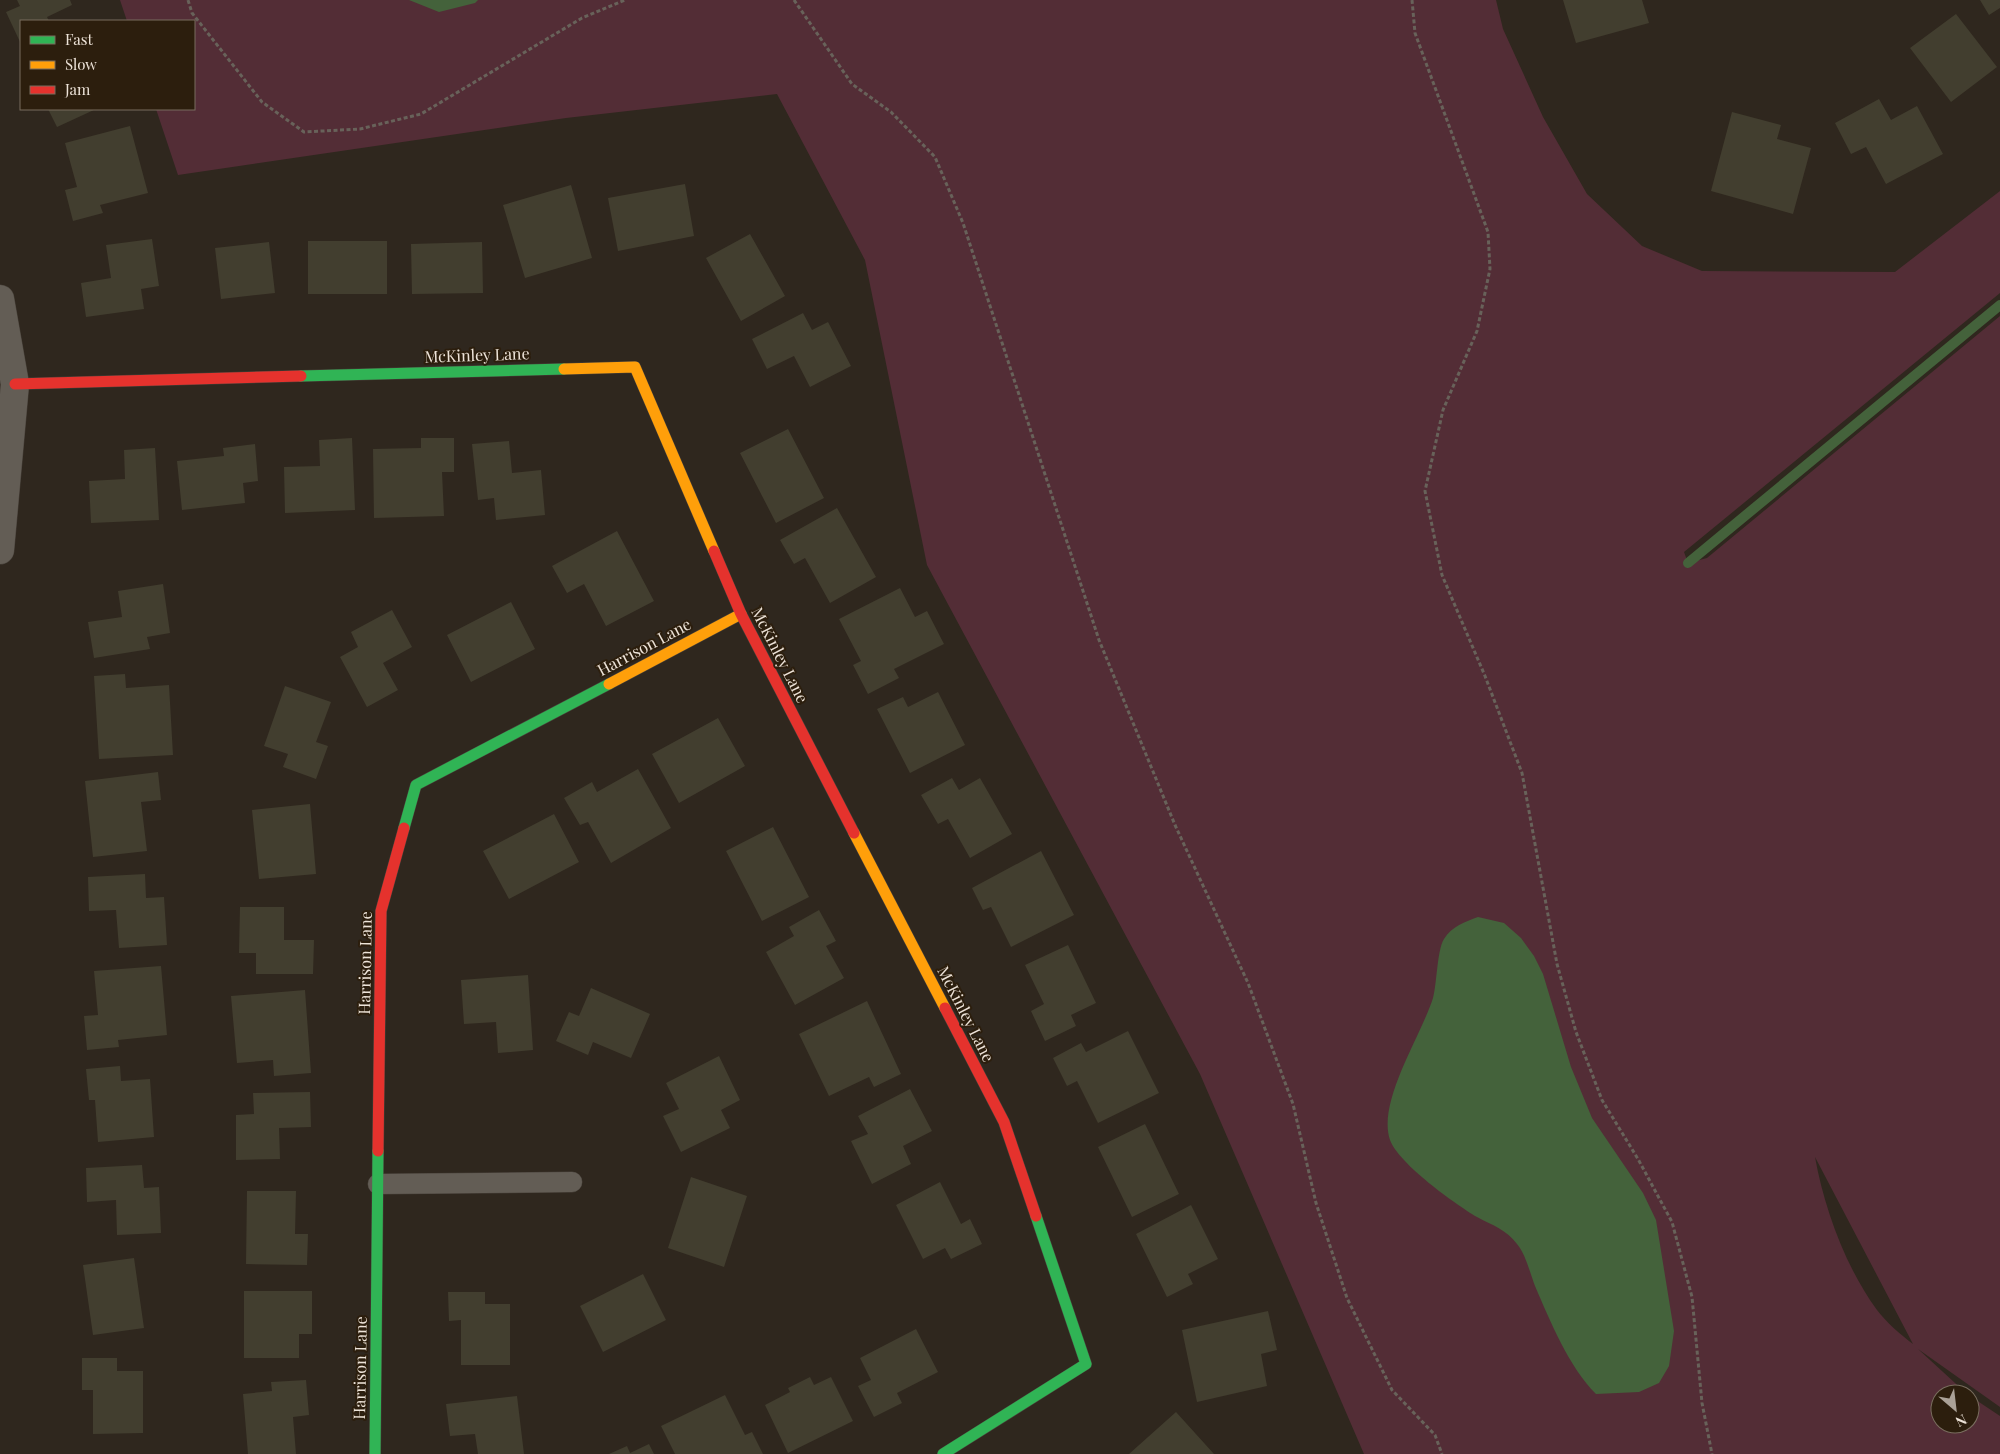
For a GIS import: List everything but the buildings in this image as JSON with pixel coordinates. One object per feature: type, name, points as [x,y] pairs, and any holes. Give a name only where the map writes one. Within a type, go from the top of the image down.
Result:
[{"type":"street","points":[[0,299],[15,384],[0,550]]},
{"type":"street","name":"McKinley Lane","points":[[15,384],[635,367],[741,614],[1004,1122],[1086,1364],[942,1454]]},
{"type":"street","name":"Harrison Lane","points":[[375,1454],[381,911],[416,785],[741,614]]},
{"type":"lane","points":[[378,1184],[572,1182]]},
{"type":"path","points":[[188,0],[192,13],[262,102],[304,132],[360,129],[421,114],[582,18],[626,0]]},
{"type":"path","points":[[794,0],[852,84],[891,112],[935,157],[963,223],[1099,640],[1176,825],[1248,983],[1293,1104],[1316,1203],[1347,1298],[1392,1390],[1435,1436],[1442,1454]]},
{"type":"path","points":[[1412,0],[1415,32],[1488,232],[1490,269],[1477,331],[1443,410],[1425,490],[1442,575],[1485,676],[1522,773],[1557,964],[1576,1032],[1602,1100],[1638,1159],[1672,1222],[1692,1297],[1702,1403],[1712,1454]]},
{"type":"shaded area","points":[[120,0],[1496,0],[1503,29],[1543,117],[1587,194],[1642,246],[1702,271],[1895,272],[2000,191],[2000,293],[1684,552],[1688,563],[1707,558],[2000,316],[2000,1407],[1980,1393],[1980,1384],[1967,1384],[1918,1349],[1956,1384],[1930,1384],[1930,1434],[1980,1434],[1980,1403],[2000,1416],[2000,1454],[1364,1454],[1200,1074],[927,565],[865,260],[777,94],[566,118],[178,175],[156,110],[195,110],[195,20],[127,20]],"holes":[[[1815,1157],[1913,1344],[1881,1315],[1855,1276],[1846,1257],[1830,1217]]]},
{"type":"shaded area","points":[[409,0],[478,0],[475,3],[439,12]]},
{"type":"shaded area","points":[[1478,917],[1504,923],[1521,938],[1534,956],[1543,974],[1571,1067],[1592,1118],[1643,1193],[1656,1220],[1674,1331],[1669,1366],[1659,1383],[1639,1392],[1596,1394],[1577,1371],[1561,1343],[1520,1248],[1513,1239],[1504,1231],[1467,1211],[1429,1183],[1404,1160],[1395,1150],[1390,1140],[1388,1125],[1395,1088],[1433,998],[1442,944],[1447,935],[1455,928]]},
{"type":"waterway","points":[[1688,563],[2000,305]]},
{"type":"traffic: fast","points":[[301,376],[564,369]]},
{"type":"traffic: fast","points":[[404,828],[416,785],[609,684]]},
{"type":"traffic: fast","points":[[375,1454],[378,1151]]},
{"type":"traffic: fast","points":[[943,1454],[1086,1364],[1036,1216]]},
{"type":"traffic: slow","points":[[564,369],[635,367],[714,551]]},
{"type":"traffic: slow","points":[[609,684],[741,614]]},
{"type":"traffic: slow","points":[[854,833],[945,1008]]},
{"type":"traffic: jam","points":[[15,384],[301,376]]},
{"type":"traffic: jam","points":[[714,551],[741,614],[854,833]]},
{"type":"traffic: jam","points":[[378,1151],[381,911],[404,828]]},
{"type":"traffic: jam","points":[[945,1008],[1004,1122],[1036,1216]]}]
